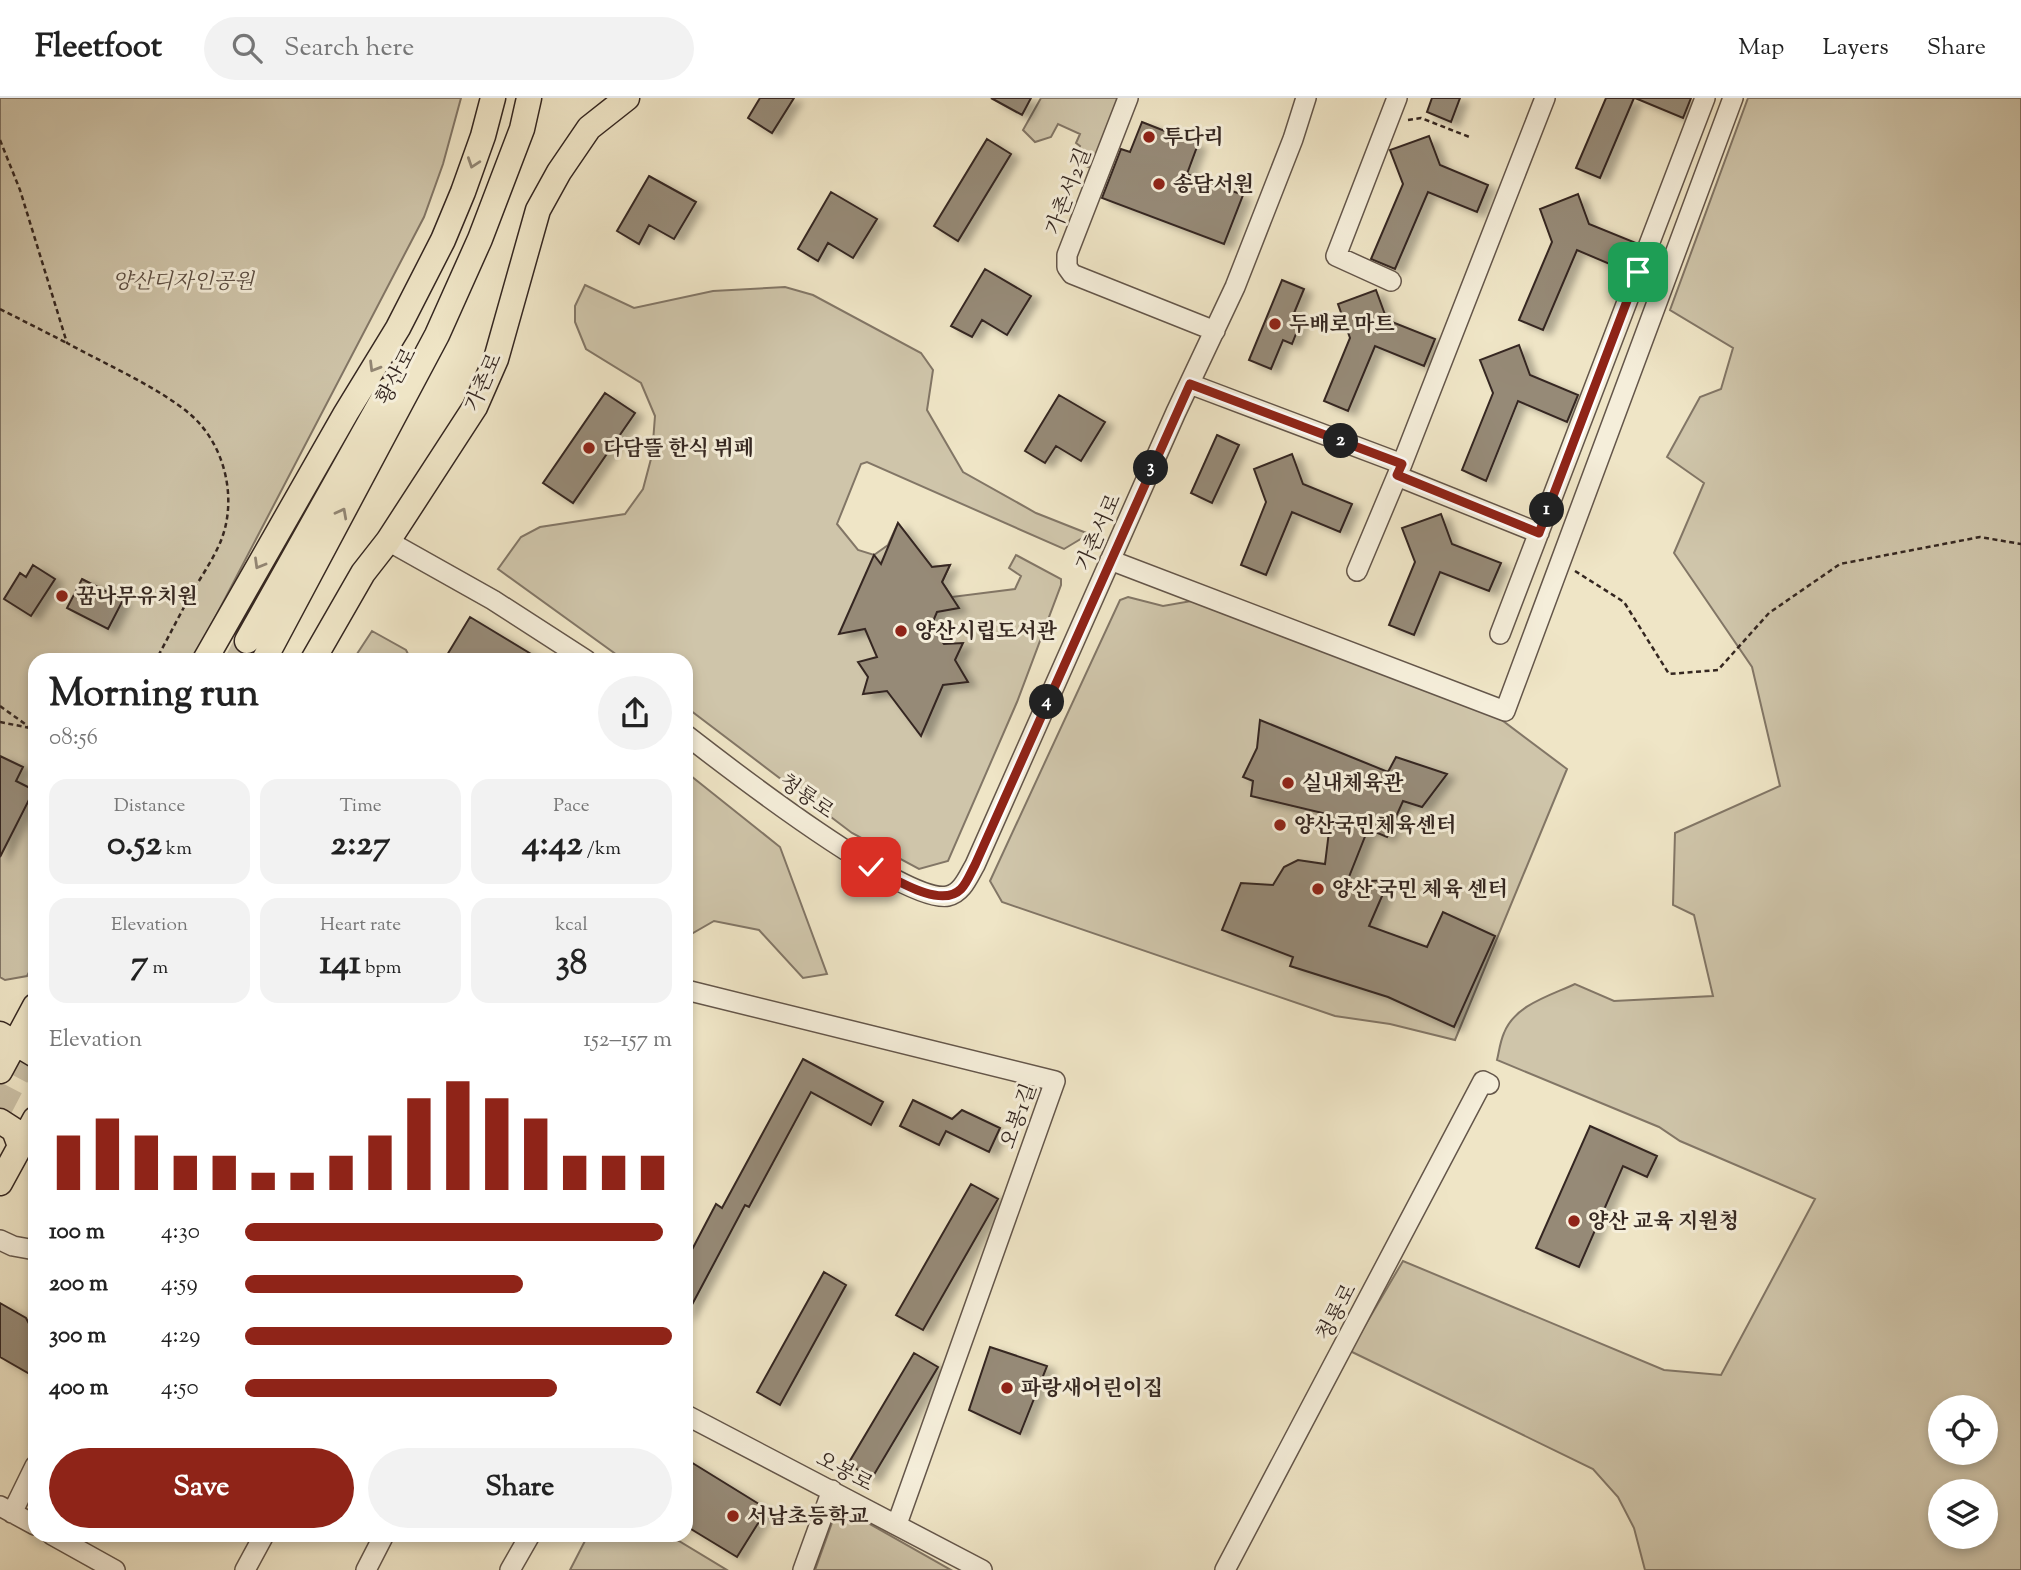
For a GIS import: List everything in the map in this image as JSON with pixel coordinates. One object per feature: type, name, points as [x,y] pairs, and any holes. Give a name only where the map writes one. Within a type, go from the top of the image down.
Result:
[{"type":"main road","points":[[211,653],[404,317],[443,240],[463,192],[493,98]]},
{"type":"main road","name":"황산로","points":[[247,640],[437,299],[488,182],[514,98]]},
{"type":"main road","points":[[268,653],[437,335],[485,226],[522,129],[529,98]]},
{"type":"main road","name":"가촌로","points":[[316,653],[363,573],[475,407],[496,359],[538,210],[559,172],[589,128],[627,98]]},
{"type":"main road","points":[[0,1071],[28,1021]]},
{"type":"main road","points":[[0,1121],[14,1130],[20,1146]]},
{"type":"main road","points":[[0,1183],[28,1132]]},
{"type":"street","name":"가촌서2길","points":[[1128,98],[1067,255],[1067,267],[1072,274],[1215,331]]},
{"type":"street","name":"가촌서로","points":[[948,896],[961,889],[975,865],[1215,331],[1240,275],[1293,139],[1306,98]]},
{"type":"street","points":[[1391,281],[1336,256],[1397,98]]},
{"type":"street","points":[[1357,571],[1400,470],[1545,98]]},
{"type":"street","points":[[1500,635],[1705,98]]},
{"type":"street","points":[[1110,560],[1505,711],[1733,98]]},
{"type":"street","points":[[1190,384],[1400,470],[1539,533]]},
{"type":"street","points":[[387,541],[493,600],[575,653]]},
{"type":"street","name":"청룡로","points":[[693,740],[787,812],[871,867],[934,897],[948,896]]},
{"type":"street","name":"오봉1길","points":[[693,992],[1055,1081],[897,1524]]},
{"type":"street","name":"청룡로","points":[[1225,1570],[1483,1081],[1489,1084]]},
{"type":"street","points":[[0,1240],[28,1249]]},
{"type":"street","name":"오봉로","points":[[693,1419],[982,1570]]},
{"type":"street","points":[[28,1476],[6,1509],[28,1521]]},
{"type":"street","points":[[803,1570],[832,1490]]},
{"type":"street","points":[[65,1542],[116,1570]]},
{"type":"street","points":[[245,1570],[260,1542]]},
{"type":"street","points":[[366,1570],[380,1542]]},
{"type":"street","points":[[510,1570],[526,1542]]},
{"type":"path","points":[[1387,124],[1421,118],[1472,138]]},
{"type":"path","points":[[0,140],[20,190],[67,343]]},
{"type":"path","points":[[0,309],[176,403],[194,418],[217,453],[227,478],[229,515],[220,542],[160,653]]},
{"type":"path","points":[[1560,562],[1624,601],[1669,674],[1718,670],[1769,613],[1840,564],[1980,537],[2021,544]]},
{"type":"path","points":[[0,706],[28,725]]},
{"type":"path","points":[[0,722],[28,728]]},
{"type":"green space","name":"양산디자인공원","points":[[0,98],[461,98],[443,164],[424,217],[197,653],[28,653],[28,974],[5,980],[0,977]]},
{"type":"green space","points":[[1041,98],[1119,98],[1091,168],[1073,161],[1080,146],[1076,143],[1080,134],[1058,124],[1051,137],[1035,142],[1023,130]]},
{"type":"green space","points":[[1748,98],[2021,98],[2021,1570],[1645,1570],[1634,1528],[1618,1497],[1593,1469],[1350,1351],[1403,1261],[1664,1370],[1721,1375],[1815,1199],[1680,1141],[1659,1127],[1497,1060],[1504,1033],[1516,1015],[1534,1002],[1575,984],[1614,1001],[1713,996],[1694,915],[1673,905],[1675,833],[1780,786],[1752,667],[1674,553],[1704,483],[1667,457],[1700,397],[1721,389],[1733,348],[1670,310]]},
{"type":"green space","points":[[585,285],[634,308],[713,291],[785,287],[813,295],[921,353],[933,370],[927,410],[963,472],[1036,513],[1089,534],[1064,549],[867,462],[861,464],[837,524],[858,550],[874,555],[888,545],[898,523],[932,567],[950,565],[942,582],[952,597],[1015,589],[1021,576],[1009,568],[1016,555],[1061,579],[1017,702],[948,861],[919,869],[852,833],[693,712],[693,653],[614,653],[498,569],[521,537],[540,527],[625,514],[643,489],[652,455],[655,416],[641,383],[586,349],[575,322],[575,306]]},
{"type":"green space","name":"양산국민체육센터","points":[[1128,597],[1163,606],[1197,600],[1499,718],[1567,769],[1455,1040],[1390,1024],[1335,1016],[1002,902],[990,881],[1120,600]]},
{"type":"green space","points":[[372,631],[408,653],[358,653]]},
{"type":"green space","points":[[693,778],[780,847],[827,974],[803,978],[759,930],[714,921],[693,933]]},
{"type":"green space","points":[[838,1506],[951,1570],[815,1570]]},
{"type":"green space","points":[[584,1542],[681,1542],[727,1570],[570,1570]]},
{"type":"building","points":[[760,98],[794,98],[772,133],[748,118]]},
{"type":"building","points":[[991,98],[1031,98],[1022,115]]},
{"type":"building","points":[[1432,98],[1460,98],[1451,122],[1427,112]]},
{"type":"building","points":[[1606,98],[1634,98],[1600,178],[1576,168]]},
{"type":"building","points":[[1635,98],[1691,98],[1683,118]]},
{"type":"building","name":"송담서원","points":[[1142,122],[1198,144],[1187,174],[1243,195],[1224,244],[1102,198],[1121,149],[1130,152]]},
{"type":"building","points":[[1429,136],[1440,165],[1488,185],[1477,212],[1428,192],[1395,269],[1371,259],[1403,184],[1390,150]]},
{"type":"building","points":[[987,139],[1011,154],[958,241],[934,226]]},
{"type":"building","points":[[649,176],[696,202],[674,239],[649,225],[639,244],[617,231]]},
{"type":"building","points":[[831,192],[877,219],[853,258],[828,243],[818,261],[798,249]]},
{"type":"building","points":[[1578,194],[1589,224],[1636,243],[1626,271],[1577,250],[1543,330],[1519,320],[1552,242],[1540,209]]},
{"type":"building","points":[[985,269],[1031,296],[1007,335],[982,320],[972,337],[951,326]]},
{"type":"building","points":[[1282,280],[1304,289],[1292,318],[1301,321],[1292,344],[1283,340],[1271,369],[1249,360]]},
{"type":"building","points":[[1376,290],[1387,320],[1435,339],[1424,366],[1375,346],[1348,411],[1324,401],[1350,338],[1338,304]]},
{"type":"building","points":[[1519,345],[1530,375],[1578,395],[1567,422],[1518,401],[1486,481],[1462,470],[1493,393],[1480,360]]},
{"type":"building","name":"다담뜰 한식 뷔페","points":[[605,393],[635,413],[573,503],[543,483]]},
{"type":"building","points":[[1059,395],[1105,422],[1081,461],[1056,446],[1045,463],[1025,451]]},
{"type":"building","points":[[1217,435],[1239,445],[1212,503],[1191,493]]},
{"type":"building","points":[[1292,454],[1303,484],[1352,504],[1340,532],[1292,512],[1266,575],[1241,565],[1266,502],[1254,469]]},
{"type":"building","points":[[1441,514],[1452,544],[1501,563],[1489,591],[1440,572],[1414,635],[1389,625],[1415,562],[1402,528]]},
{"type":"building","name":"양산시립도서관","points":[[898,523],[932,567],[950,565],[942,582],[959,608],[937,612],[931,626],[944,644],[963,643],[955,660],[968,682],[943,685],[921,736],[887,691],[863,694],[868,677],[858,662],[877,657],[865,629],[839,634],[874,555],[881,564]]},
{"type":"building","points":[[33,565],[55,579],[31,616],[4,599],[20,573],[26,577]]},
{"type":"building","points":[[82,579],[123,600],[108,629],[67,608]]},
{"type":"building","points":[[470,617],[529,653],[448,653]]},
{"type":"building","points":[[1260,720],[1388,772],[1396,757],[1447,774],[1422,807],[1403,801],[1387,837],[1368,829],[1347,882],[1389,880],[1369,926],[1427,947],[1443,912],[1495,936],[1454,1027],[1388,997],[1290,966],[1293,957],[1222,930],[1241,883],[1273,885],[1284,867],[1298,860],[1325,864],[1331,815],[1251,796],[1253,781],[1243,777],[1257,748]]},
{"type":"building","points":[[0,756],[23,767],[16,781],[28,787],[28,802],[0,857]]},
{"type":"building","points":[[803,1059],[883,1102],[871,1125],[811,1092],[749,1207],[745,1205],[693,1303],[693,1248],[716,1204],[722,1208]]},
{"type":"building","points":[[913,1100],[952,1119],[962,1110],[1000,1128],[989,1152],[946,1131],[939,1145],[900,1126]]},
{"type":"building","points":[[1590,1126],[1657,1156],[1647,1177],[1623,1166],[1579,1267],[1536,1248]]},
{"type":"building","points":[[971,1184],[998,1199],[923,1330],[896,1315]]},
{"type":"building","points":[[824,1272],[846,1285],[780,1405],[757,1392]]},
{"type":"building","points":[[0,1303],[28,1322],[28,1373],[0,1357]]},
{"type":"building","name":"파랑새어린이집","points":[[990,1347],[1047,1366],[1020,1434],[969,1410]]},
{"type":"building","points":[[914,1353],[938,1367],[872,1478],[848,1464]]},
{"type":"building","points":[[693,1463],[767,1509],[737,1557],[693,1530]]},
{"type":"tunnel","points":[[241,653],[247,641]]},
{"type":"tunnel","points":[[0,1109],[28,1055]]},
{"type":"place","name":"투다리","points":[[1149,137]]},
{"type":"place","name":"송담서원","points":[[1159,184]]},
{"type":"place","name":"두배로 마트","points":[[1275,324]]},
{"type":"place","name":"다담뜰 한식 뷔페","points":[[589,448]]},
{"type":"place","name":"꿈나무유치원","points":[[62,596]]},
{"type":"place","name":"양산시립도서관","points":[[901,631]]},
{"type":"place","name":"실내체육관","points":[[1288,783]]},
{"type":"place","name":"양산국민체육센터","points":[[1280,825]]},
{"type":"place","name":"양산 국민 체육 센터","points":[[1318,889]]},
{"type":"place","name":"양산 교육 지원청","points":[[1574,1221]]},
{"type":"place","name":"파랑새어린이집","points":[[1007,1388]]},
{"type":"place","name":"서남초등학교","points":[[733,1516]]},
{"type":"route","points":[[871,867],[934,897],[948,896],[961,889],[975,865],[1190,384],[1402,464],[1397,475],[1539,533],[1638,272]]}]
